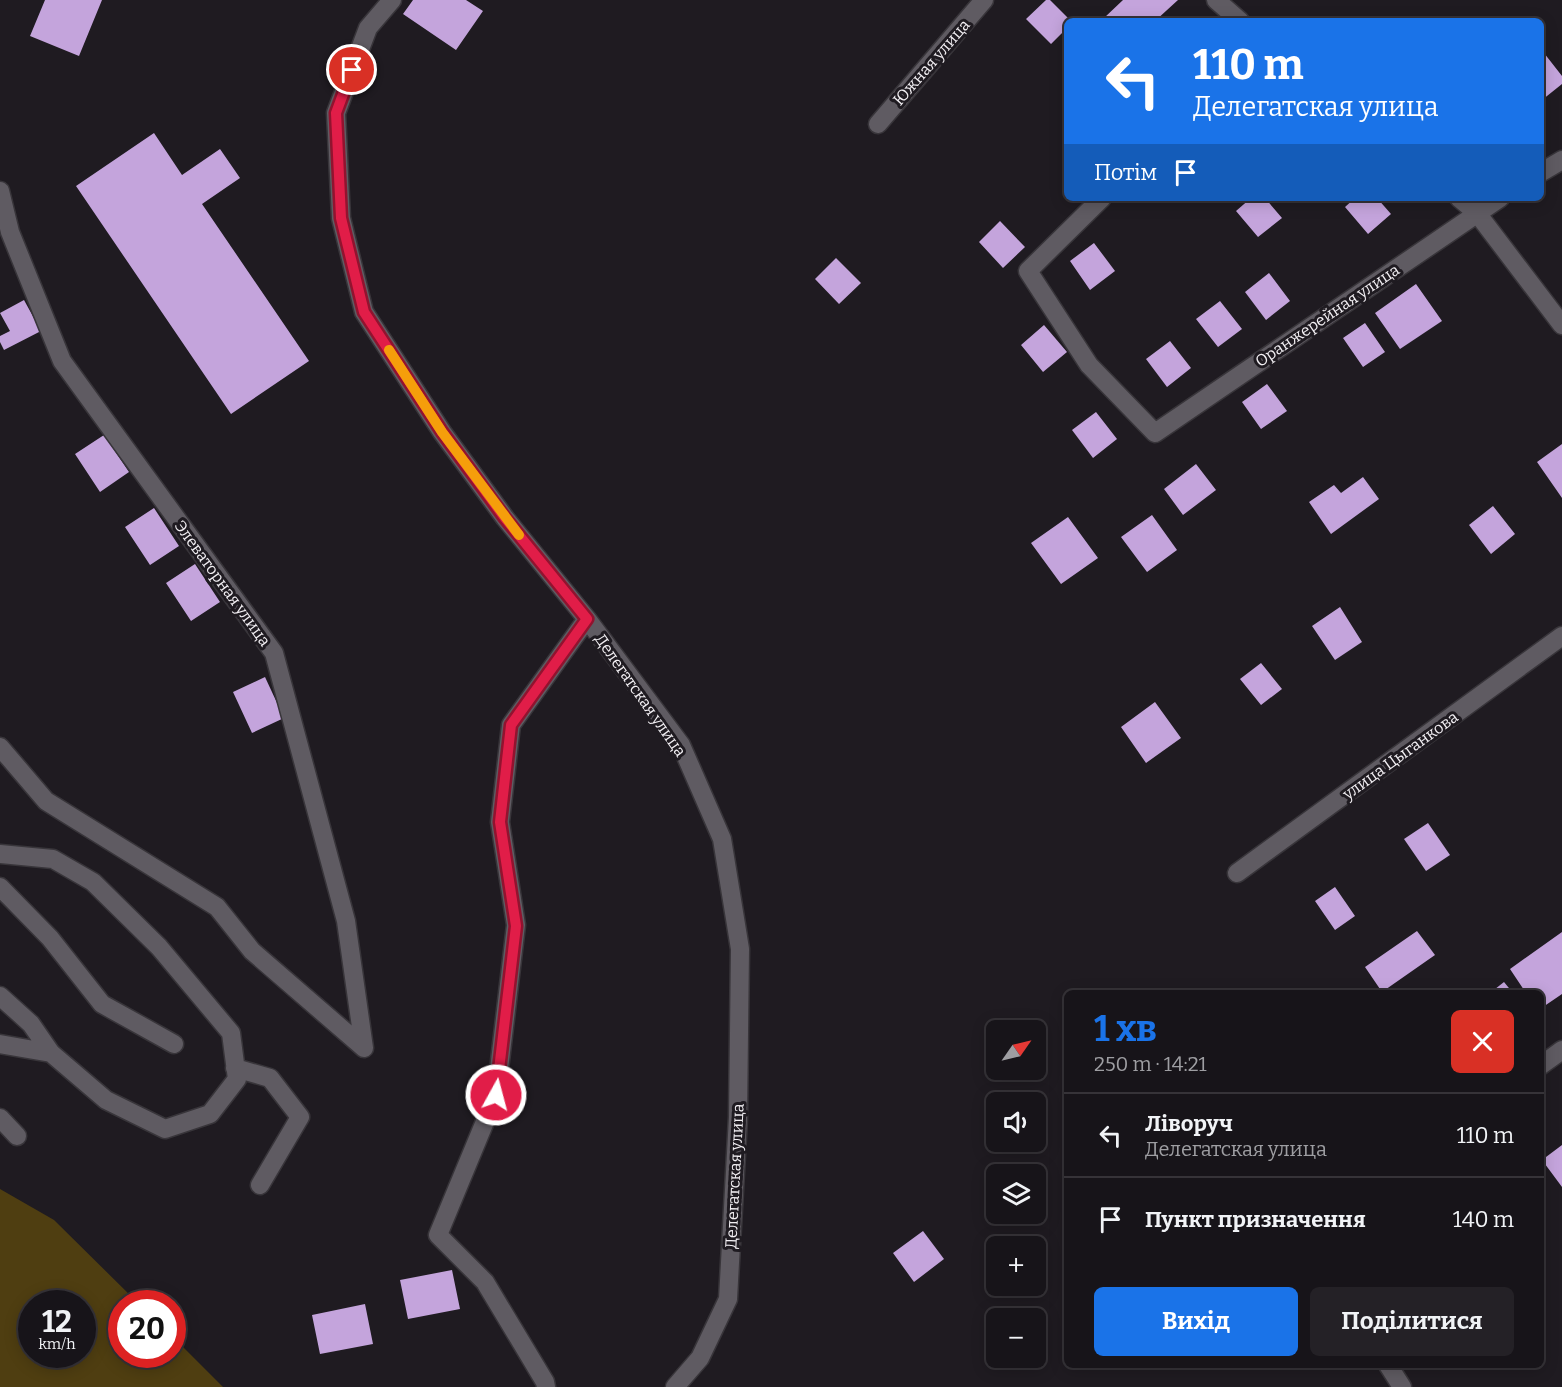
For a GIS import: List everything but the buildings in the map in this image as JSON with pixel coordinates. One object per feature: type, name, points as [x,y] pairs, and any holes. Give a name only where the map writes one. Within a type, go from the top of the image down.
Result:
[{"type":"street","name":"Делегатская улица","points":[[392,0],[368,28],[336,113],[341,218],[364,312],[442,432],[681,745],[722,839],[740,950],[738,1117],[728,1299],[700,1358],[675,1387]]},
{"type":"street","name":"Южная улица","points":[[878,124],[984,0]]},
{"type":"street","points":[[1216,0],[1237,18]]},
{"type":"street","points":[[1544,171],[1562,160]]},
{"type":"street","name":"Элеваторная улица","points":[[0,191],[10,232],[63,361],[274,653],[346,921],[364,1047],[252,951],[217,907],[46,801],[0,747]]},
{"type":"street","name":"Оранжерейная улица","points":[[1099,201],[1028,271],[1089,365],[1155,433],[1496,201]]},
{"type":"street","points":[[1464,201],[1478,213],[1562,325]]},
{"type":"street","points":[[546,1387],[485,1282],[438,1235],[496,1095],[516,926],[500,822],[511,725],[587,619]]},
{"type":"street","name":"улица Цыганкова","points":[[1237,873],[1562,636]]},
{"type":"street","points":[[0,854],[53,859],[93,882],[159,947],[231,1033],[237,1079],[210,1114],[165,1129],[106,1100],[51,1053],[31,1024],[0,996]]},
{"type":"street","points":[[0,887],[50,938],[102,1004],[174,1044]]},
{"type":"street","points":[[0,1044],[51,1053]]},
{"type":"street","points":[[1544,1063],[1562,1050]]},
{"type":"street","points":[[235,1068],[270,1078],[300,1117],[260,1185]]},
{"type":"street","points":[[0,1118],[17,1136]]},
{"type":"street","points":[[1390,1368],[1402,1387]]},
{"type":"shaded area","points":[[0,1189],[54,1220],[125,1290],[108,1290],[108,1368],[186,1368],[186,1350],[223,1387],[0,1387]]},
{"type":"slow traffic","points":[[389,350],[442,432],[519,535]]},
{"type":"route","points":[[352,70],[336,113],[341,218],[364,312],[442,432],[505,518],[587,619],[511,725],[500,822],[516,926],[496,1095]]}]
